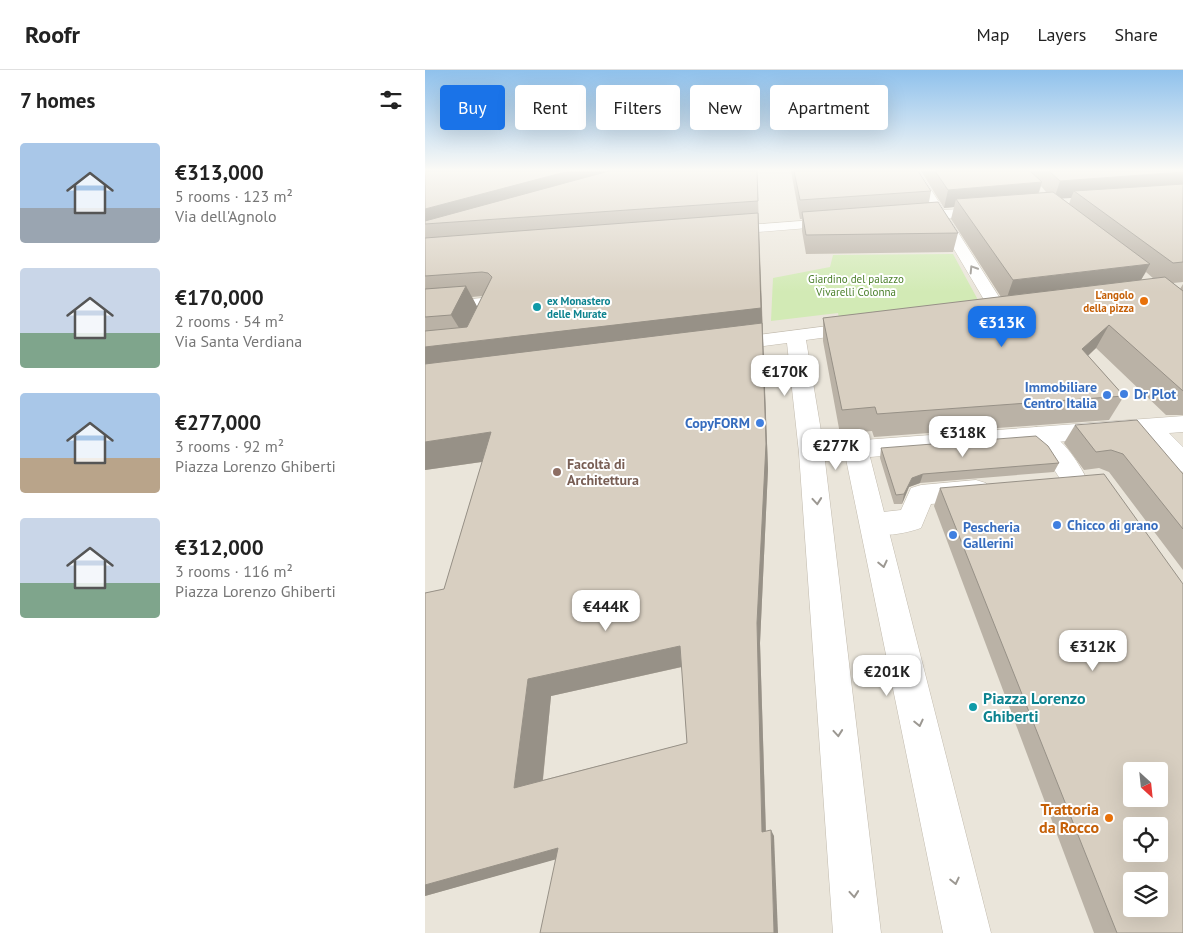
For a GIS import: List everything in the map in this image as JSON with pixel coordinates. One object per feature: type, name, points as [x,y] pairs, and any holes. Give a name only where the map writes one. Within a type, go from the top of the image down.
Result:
[{"type":"street","points":[[937,211],[992,312],[1018,308]]},
{"type":"street","points":[[890,218],[977,211]]},
{"type":"street","points":[[712,232],[851,221]]},
{"type":"street","points":[[425,308],[494,302],[475,346],[425,351]]},
{"type":"street","points":[[709,347],[875,326]]},
{"type":"street","points":[[796,336],[812,453],[857,933]]},
{"type":"street","points":[[812,453],[1183,424]]},
{"type":"street","points":[[1149,427],[1183,463]]},
{"type":"street","points":[[1037,436],[1053,448],[1075,482]]},
{"type":"street","points":[[855,449],[874,524],[967,933]]},
{"type":"street","points":[[874,524],[911,520],[921,495],[999,488]]},
{"type":"shaded area","points":[[425,211],[1183,211],[1183,933],[425,933]]},
{"type":"green space","name":"Giardino del palazzo Vivarelli Colonna","points":[[953,254],[978,300],[839,318],[838,313],[771,321],[773,278],[830,267],[833,255]]},
{"type":"building","points":[[461,211],[609,211],[425,224],[425,221]]},
{"type":"building","points":[[944,211],[958,233],[806,235],[802,212]]},
{"type":"building","points":[[965,211],[1079,211],[1150,264],[1013,280]]},
{"type":"building","points":[[1102,211],[1183,211],[1183,262],[1173,263]]},
{"type":"building","points":[[758,213],[761,308],[425,347],[425,331],[467,327],[492,277],[488,273],[482,272],[425,276],[425,238]]},
{"type":"building","points":[[1165,277],[1183,291],[1183,391],[1109,325],[1082,349],[1124,396],[877,414],[875,407],[842,410],[823,318]]},
{"type":"building","points":[[466,286],[451,315],[425,317],[425,289]]},
{"type":"building","points":[[762,323],[766,444],[757,623],[762,832],[771,830],[774,933],[540,933],[558,848],[425,885],[425,593],[444,589],[491,432],[425,442],[425,364]],"holes":[[[680,646],[687,743],[514,788],[528,679]]]},
{"type":"building","points":[[1137,420],[1183,474],[1183,529],[1123,454],[1111,450],[1096,452],[1075,425]]},
{"type":"building","points":[[1036,436],[1048,446],[1059,463],[923,474],[912,478],[904,494],[896,495],[881,448]]},
{"type":"building","points":[[1104,474],[1183,584],[1183,933],[1117,933],[940,488]]},
{"type":"place","name":"L'angolo della pizza","points":[[1144,301]]},
{"type":"place","name":"ex Monastero delle Murate","points":[[537,307]]},
{"type":"place","name":"Dr Plot","points":[[1124,394]]},
{"type":"place","name":"Immobiliare Centro Italia","points":[[1107,395]]},
{"type":"place","name":"CopyFORM","points":[[760,423]]},
{"type":"place","name":"Facoltà di Architettura","points":[[557,472]]},
{"type":"place","name":"Chicco di grano","points":[[1057,525]]},
{"type":"place","name":"Pescheria Gallerini","points":[[953,535]]},
{"type":"place","name":"Piazza Lorenzo Ghiberti","points":[[973,707]]},
{"type":"place","name":"Trattoria da Rocco","points":[[1109,818]]}]
